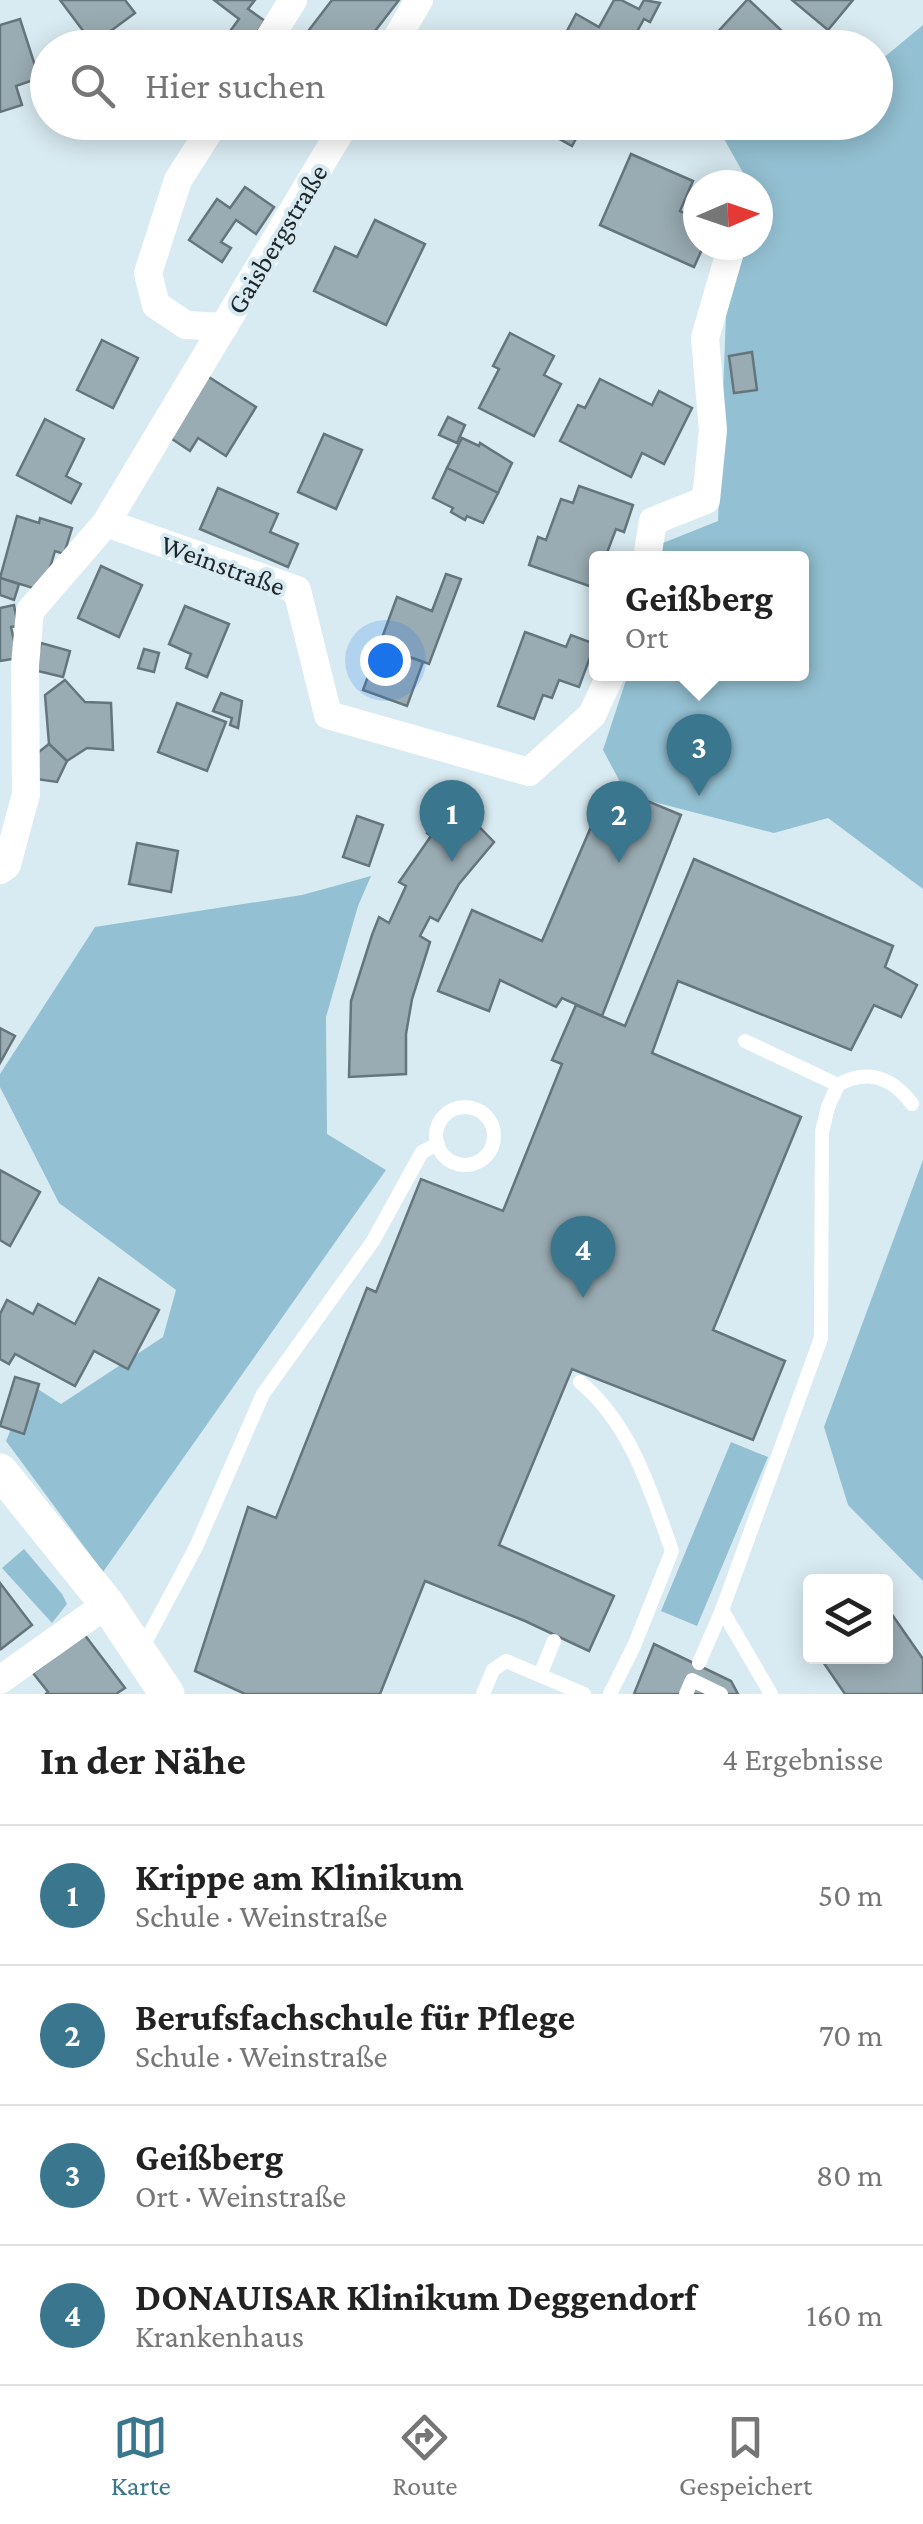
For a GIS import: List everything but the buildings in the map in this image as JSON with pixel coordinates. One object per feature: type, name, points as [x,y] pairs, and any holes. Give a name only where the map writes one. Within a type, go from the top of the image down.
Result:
[{"type":"street","points":[[275,30],[294,0]]},
{"type":"street","points":[[402,30],[420,0]]},
{"type":"street","name":"Gaisbergstraße","points":[[204,140],[178,180],[148,272],[156,306],[186,324],[224,327],[335,140]]},
{"type":"street","points":[[648,551],[654,522],[706,500],[712,430],[705,338],[728,260]]},
{"type":"street","points":[[0,870],[7,865],[26,794],[25,665],[30,610],[106,523],[224,327]]},
{"type":"street","name":"Weinstraße","points":[[106,523],[297,590],[328,715],[529,772],[592,715],[608,681]]},
{"type":"street","points":[[0,1471],[108,1604],[168,1694]]},
{"type":"street","points":[[0,1680],[108,1604]]},
{"type":"lane","points":[[745,1042],[838,1085],[865,1075],[884,1078],[899,1086],[912,1104]]},
{"type":"lane","points":[[699,1663],[822,1338],[822,1132],[838,1085]]},
{"type":"lane","points":[[456,1108],[476,1109],[484,1114],[494,1131],[492,1150],[469,1165],[451,1162],[438,1144],[441,1120],[456,1108]]},
{"type":"lane","points":[[140,1653],[196,1547],[262,1394],[372,1241],[422,1152],[438,1144]]},
{"type":"lane","points":[[580,1382],[603,1401],[622,1433],[640,1467],[672,1550],[634,1646],[610,1694]]},
{"type":"lane","points":[[722,1610],[771,1694]]},
{"type":"lane","points":[[540,1675],[554,1641]]},
{"type":"lane","points":[[483,1694],[493,1670],[506,1661],[584,1694]]},
{"type":"lane","points":[[686,1694],[692,1680],[720,1694]]},
{"type":"shaded area","points":[[923,25],[923,889],[828,818],[774,833],[627,795],[603,750],[626,681],[809,681],[809,551],[657,551],[658,545],[718,521],[726,316],[741,260],[773,260],[773,170],[742,170],[725,140],[893,140],[893,50]]},
{"type":"shaded area","points":[[371,876],[358,906],[326,1017],[327,1134],[386,1170],[103,1572],[6,1441],[30,1384],[61,1404],[163,1337],[176,1290],[59,1203],[0,1087],[0,1074],[95,927],[302,895]]},
{"type":"shaded area","points":[[923,1160],[923,1581],[848,1505],[824,1427]]},
{"type":"shaded area","points":[[731,1442],[768,1457],[697,1626],[661,1611]]},
{"type":"shaded area","points":[[24,1549],[67,1604],[52,1623],[2,1568]]},
{"type":"place","name":"Geißberg","points":[[699,796]]},
{"type":"place","name":"Krippe am Klinikum","points":[[452,862]]},
{"type":"place","name":"Berufsfachschule für Pflege","points":[[619,863]]},
{"type":"place","name":"DONAUISAR Klinikum Deggendorf","points":[[583,1298]]}]
